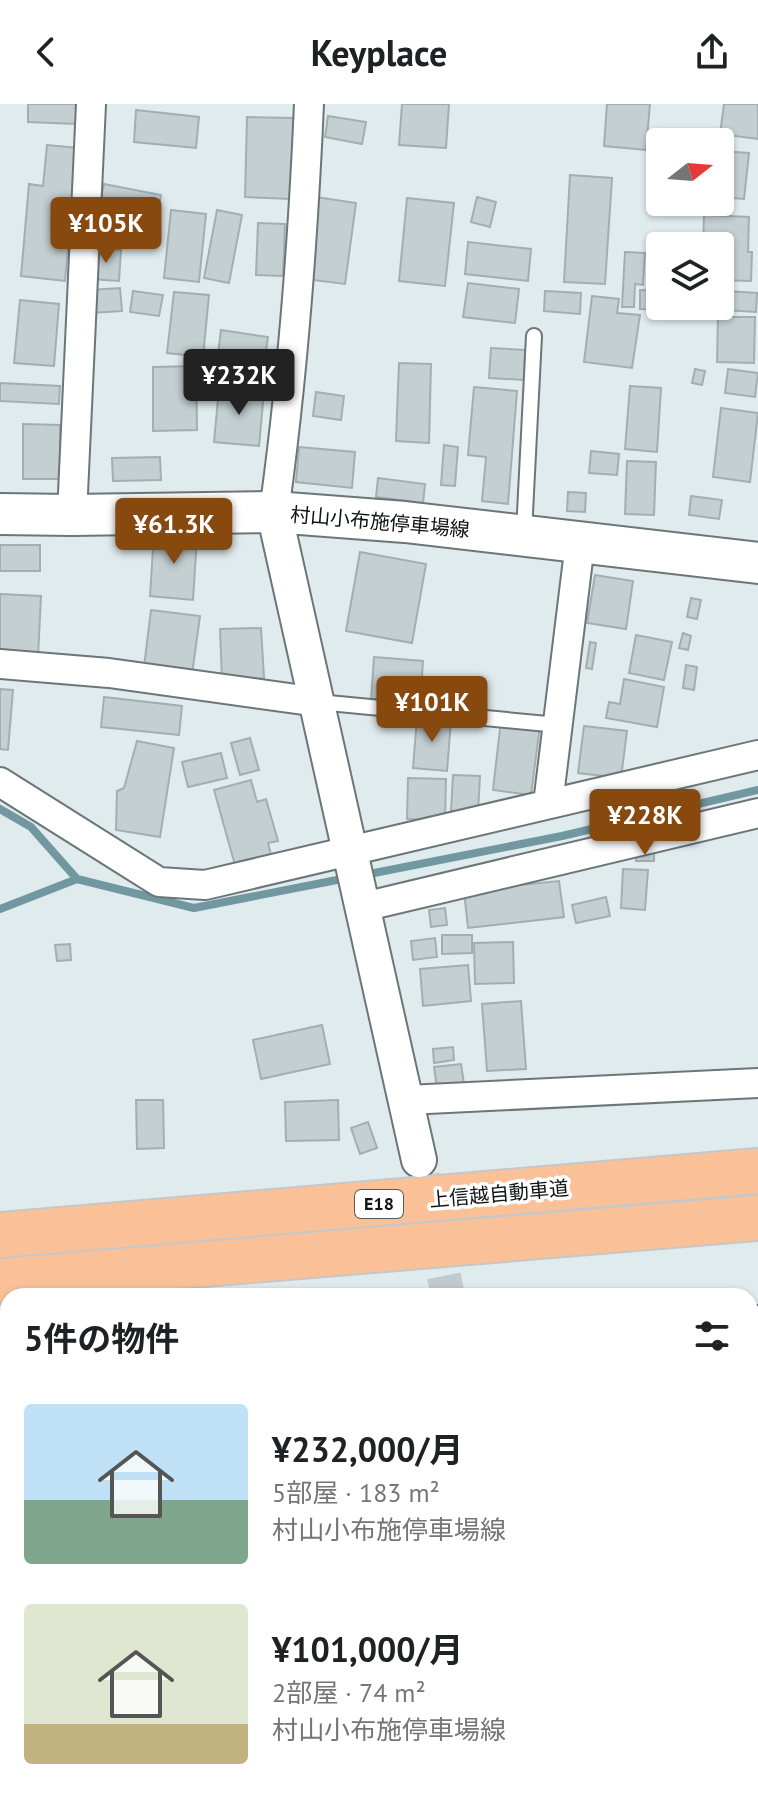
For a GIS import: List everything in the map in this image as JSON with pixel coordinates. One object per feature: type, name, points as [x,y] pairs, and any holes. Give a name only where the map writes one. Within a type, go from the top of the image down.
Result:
[{"type":"highway","name":"上信越自動車道","points":[[0,1235],[758,1171]]},
{"type":"highway","points":[[0,1281],[758,1218]]},
{"type":"main road","name":"村山小布施停車場線","points":[[0,514],[274,512],[405,522],[758,562]]},
{"type":"street","points":[[72,515],[91,104]]},
{"type":"street","points":[[309,104],[287,423],[274,512],[419,1160]]},
{"type":"street","points":[[548,804],[580,543]]},
{"type":"street","points":[[0,664],[109,673],[318,702]]},
{"type":"street","points":[[0,782],[159,882],[205,885],[351,854],[758,755]]},
{"type":"street","points":[[363,907],[758,813]]},
{"type":"street","points":[[407,1100],[758,1083]]},
{"type":"lane","points":[[524,536],[534,336]]},
{"type":"lane","points":[[318,702],[558,725]]},
{"type":"building","points":[[28,104],[78,104],[77,124],[28,122]]},
{"type":"building","points":[[402,104],[449,104],[446,148],[399,145]]},
{"type":"building","points":[[607,104],[650,104],[646,150],[604,146]]},
{"type":"building","points":[[724,104],[758,104],[758,139],[734,136],[734,128],[721,128]]},
{"type":"building","points":[[136,110],[199,117],[196,148],[134,142]]},
{"type":"building","points":[[328,116],[366,122],[362,144],[325,137]]},
{"type":"building","points":[[247,117],[294,118],[291,199],[245,197]]},
{"type":"building","points":[[47,145],[78,148],[65,281],[21,276],[29,184],[43,186]]},
{"type":"building","points":[[734,152],[749,153],[744,199],[734,198]]},
{"type":"building","points":[[570,175],[612,178],[605,284],[564,282]]},
{"type":"building","points":[[104,184],[161,195],[157,218],[99,207]]},
{"type":"building","points":[[316,197],[356,203],[345,284],[305,279]]},
{"type":"building","points":[[477,197],[496,202],[490,227],[471,222]]},
{"type":"building","points":[[407,198],[454,203],[445,286],[399,281]]},
{"type":"building","points":[[171,210],[206,214],[199,282],[164,278]]},
{"type":"building","points":[[217,210],[242,215],[229,283],[204,278]]},
{"type":"building","points":[[704,216],[749,217],[751,281],[734,280],[734,232],[703,232]]},
{"type":"building","points":[[258,223],[285,224],[283,276],[256,275]]},
{"type":"building","points":[[115,224],[134,228],[132,238],[113,233]]},
{"type":"building","points":[[468,242],[531,249],[528,281],[465,274]]},
{"type":"building","points":[[93,248],[121,250],[119,281],[90,279]]},
{"type":"building","points":[[625,252],[645,253],[643,285],[635,284],[634,307],[622,307]]},
{"type":"building","points":[[468,283],[519,289],[515,323],[463,317]]},
{"type":"building","points":[[120,288],[122,311],[91,313],[90,290]]},
{"type":"building","points":[[640,290],[646,290],[646,309],[640,309]]},
{"type":"building","points":[[133,291],[163,295],[159,316],[130,312]]},
{"type":"building","points":[[545,291],[581,293],[580,314],[544,311]]},
{"type":"building","points":[[174,292],[209,295],[203,357],[167,353]]},
{"type":"building","points":[[734,292],[757,293],[756,312],[734,311]]},
{"type":"building","points":[[592,296],[619,299],[617,313],[640,315],[632,368],[584,362]]},
{"type":"building","points":[[20,300],[59,304],[54,366],[14,363]]},
{"type":"building","points":[[755,317],[754,363],[717,362],[718,320]]},
{"type":"building","points":[[221,330],[268,337],[261,385],[215,378]]},
{"type":"building","points":[[491,348],[525,350],[524,380],[489,378]]},
{"type":"building","points":[[399,363],[431,364],[429,443],[396,441]]},
{"type":"building","points":[[196,366],[197,430],[153,431],[153,367]]},
{"type":"building","points":[[695,369],[705,371],[702,385],[692,383]]},
{"type":"building","points":[[728,369],[758,373],[755,397],[725,393]]},
{"type":"building","points":[[0,383],[60,386],[59,404],[0,401]]},
{"type":"building","points":[[630,386],[661,388],[657,452],[625,449]]},
{"type":"building","points":[[474,387],[517,391],[508,504],[482,501],[486,457],[468,455]]},
{"type":"building","points":[[219,388],[264,392],[259,446],[214,442]]},
{"type":"building","points":[[316,392],[344,396],[341,420],[313,416]]},
{"type":"building","points":[[721,408],[758,413],[750,482],[713,477]]},
{"type":"building","points":[[23,424],[60,425],[60,479],[23,479]]},
{"type":"building","points":[[444,445],[458,447],[455,486],[441,485]]},
{"type":"building","points":[[299,447],[355,452],[352,488],[296,482]]},
{"type":"building","points":[[591,451],[619,454],[617,475],[589,473]]},
{"type":"building","points":[[160,457],[161,480],[113,481],[112,458]]},
{"type":"building","points":[[627,461],[656,462],[654,515],[625,514]]},
{"type":"building","points":[[378,478],[425,484],[423,503],[376,497]]},
{"type":"building","points":[[568,492],[586,493],[585,512],[567,511]]},
{"type":"building","points":[[691,496],[722,500],[719,519],[689,515]]},
{"type":"building","points":[[154,533],[197,537],[193,600],[150,596]]},
{"type":"building","points":[[0,545],[40,545],[40,571],[0,571]]},
{"type":"building","points":[[360,552],[426,564],[412,643],[346,631]]},
{"type":"building","points":[[595,575],[633,581],[626,629],[587,623]]},
{"type":"building","points":[[0,594],[41,596],[38,657],[0,655]]},
{"type":"building","points":[[691,598],[701,600],[697,619],[687,617]]},
{"type":"building","points":[[151,610],[200,616],[192,674],[144,667]]},
{"type":"building","points":[[261,628],[264,678],[222,680],[220,629]]},
{"type":"building","points":[[683,633],[691,636],[688,650],[679,648]]},
{"type":"building","points":[[636,635],[672,642],[664,680],[629,673]]},
{"type":"building","points":[[590,642],[596,643],[592,669],[586,668]]},
{"type":"building","points":[[374,657],[423,661],[420,706],[371,702]]},
{"type":"building","points":[[686,665],[697,667],[694,690],[683,688]]},
{"type":"building","points":[[624,679],[664,687],[657,727],[606,718],[609,702],[620,704]]},
{"type":"building","points":[[0,689],[13,690],[8,750],[0,749]]},
{"type":"building","points":[[104,697],[182,706],[179,735],[101,727]]},
{"type":"building","points":[[417,718],[451,721],[447,771],[413,768]]},
{"type":"building","points":[[501,720],[540,725],[531,795],[493,790]]},
{"type":"building","points":[[584,726],[627,731],[621,778],[578,773]]},
{"type":"building","points":[[250,738],[259,770],[240,775],[231,743]]},
{"type":"building","points":[[137,741],[174,748],[160,837],[116,830],[117,791],[124,788]]},
{"type":"building","points":[[221,753],[227,778],[188,787],[182,762]]},
{"type":"building","points":[[453,775],[480,776],[478,812],[451,811]]},
{"type":"building","points":[[408,778],[446,779],[445,820],[407,819]]},
{"type":"building","points":[[251,780],[257,802],[266,799],[278,841],[268,843],[271,855],[235,865],[214,790]]},
{"type":"building","points":[[637,853],[654,853],[654,861],[636,861]]},
{"type":"building","points":[[623,869],[648,870],[645,910],[621,908]]},
{"type":"building","points":[[559,881],[564,917],[468,928],[464,891]]},
{"type":"building","points":[[606,897],[610,916],[576,923],[572,905]]},
{"type":"building","points":[[445,908],[447,925],[431,927],[429,910]]},
{"type":"building","points":[[442,935],[472,935],[472,953],[442,954]]},
{"type":"building","points":[[435,938],[437,957],[413,960],[411,941]]},
{"type":"building","points":[[513,942],[514,983],[475,984],[474,943]]},
{"type":"building","points":[[70,944],[71,960],[57,961],[55,945]]},
{"type":"building","points":[[468,965],[471,1001],[423,1006],[420,969]]},
{"type":"building","points":[[521,1001],[526,1069],[487,1071],[482,1004]]},
{"type":"building","points":[[322,1025],[330,1064],[261,1079],[253,1040]]},
{"type":"building","points":[[453,1047],[454,1060],[434,1063],[433,1049]]},
{"type":"building","points":[[461,1064],[464,1084],[437,1088],[434,1067]]},
{"type":"building","points":[[136,1100],[163,1100],[164,1148],[137,1149]]},
{"type":"building","points":[[338,1100],[339,1140],[286,1141],[285,1102]]},
{"type":"building","points":[[368,1122],[377,1148],[360,1154],[351,1128]]},
{"type":"waterway","points":[[364,875],[562,836],[758,790]]},
{"type":"waterway","points":[[0,809],[31,827],[77,879],[194,908],[347,878]]},
{"type":"waterway","points":[[0,909],[77,879]]},
{"type":"tunnel","points":[[423,1176],[446,1288]]}]
